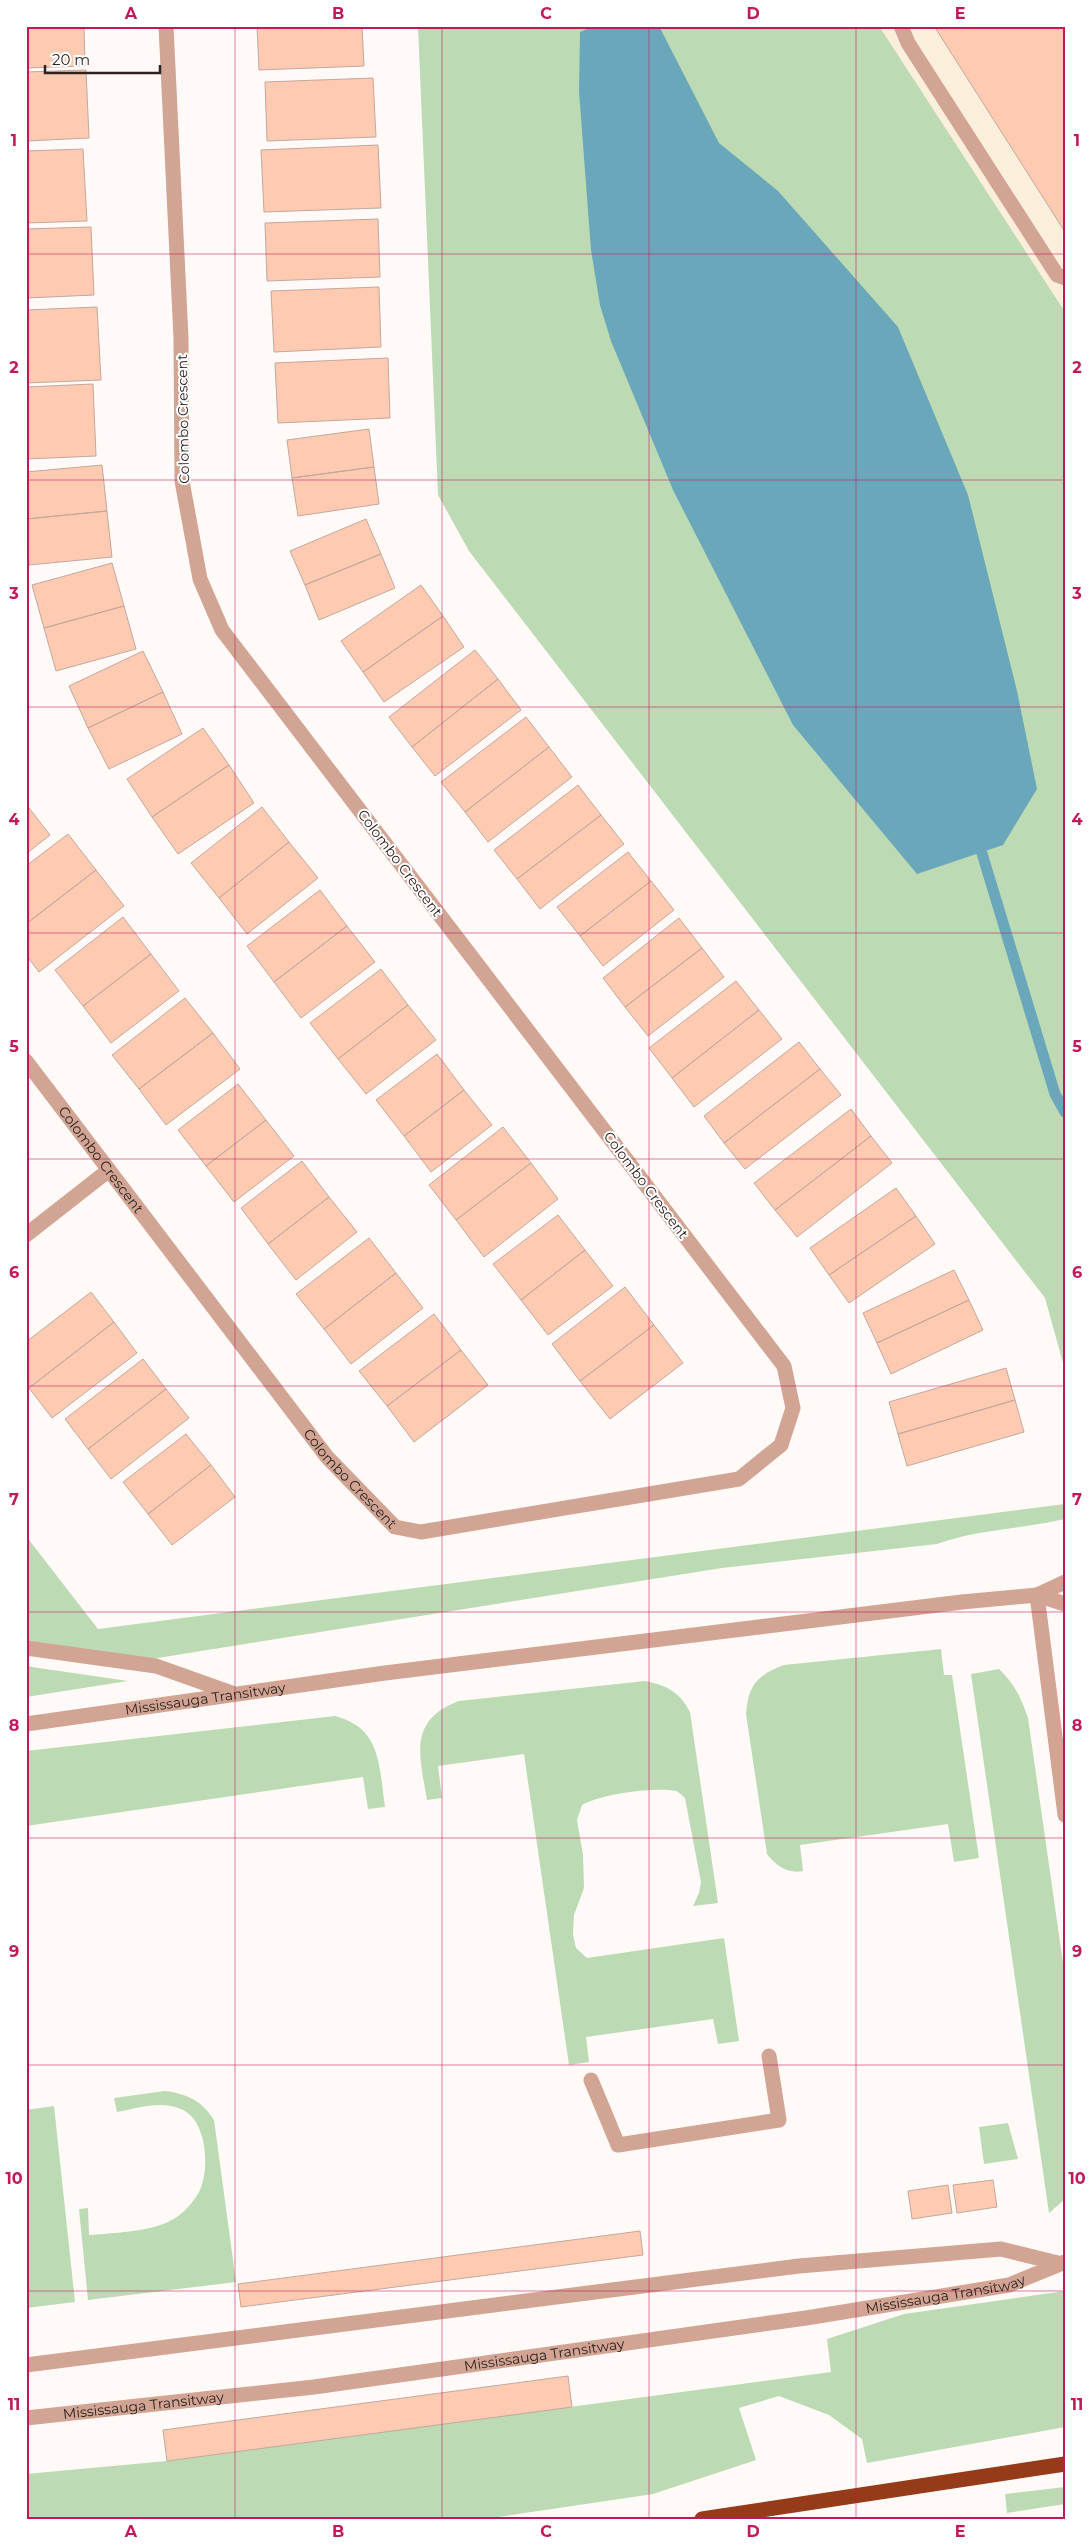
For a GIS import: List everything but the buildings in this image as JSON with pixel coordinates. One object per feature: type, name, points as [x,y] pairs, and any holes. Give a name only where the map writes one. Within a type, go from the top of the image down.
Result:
[{"type":"highway","points":[[702,2519],[1065,2464]]},
{"type":"street","name":"Colombo Crescent","points":[[26,1061],[328,1458],[394,1527],[421,1532],[739,1479],[781,1445],[793,1408],[784,1366],[222,630],[200,579],[182,481],[181,338],[166,26]]},
{"type":"street","points":[[901,26],[908,43],[1057,275],[1065,278]]},
{"type":"street","points":[[26,1236],[109,1170]]},
{"type":"street","points":[[1037,1595],[1065,1582]]},
{"type":"street","points":[[1037,1595],[1065,1604]]},
{"type":"street","points":[[1037,1595],[1065,1815]]},
{"type":"street","name":"Mississauga Transitway","points":[[26,1724],[385,1673],[942,1604],[1037,1595]]},
{"type":"street","points":[[26,1648],[156,1666],[236,1694]]},
{"type":"street","points":[[591,2080],[618,2145],[779,2120],[768,2056]]},
{"type":"street","name":"Mississauga Transitway","points":[[26,2365],[799,2266],[1001,2249],[1061,2262]]},
{"type":"street","name":"Mississauga Transitway","points":[[26,2418],[314,2387],[806,2318],[1009,2285],[1061,2262]]},
{"type":"shaded area","points":[[857,26],[1065,26],[1065,344]]},
{"type":"green space","points":[[418,26],[879,26],[1065,312],[1065,1370],[1045,1298],[469,551],[438,495]]},
{"type":"green space","points":[[1065,1504],[1065,1519],[968,1535],[937,1544],[722,1568],[145,1660],[26,1644],[26,1536],[98,1629]]},
{"type":"green space","points":[[941,1649],[944,1675],[952,1675],[979,1858],[954,1862],[948,1824],[800,1845],[803,1871],[787,1870],[774,1862],[767,1854],[746,1714],[749,1696],[756,1682],[767,1673],[784,1665]]},
{"type":"green space","points":[[26,1665],[32,1667],[128,1681],[26,1697]]},
{"type":"green space","points":[[999,1669],[1016,1691],[1028,1718],[1065,1977],[1065,2199],[1049,2213],[971,1674]]},
{"type":"green space","points":[[645,1681],[672,1690],[682,1699],[690,1712],[718,1903],[693,1906],[699,1893],[701,1882],[685,1798],[680,1793],[666,1790],[641,1791],[591,1801],[582,1805],[577,1820],[583,1855],[584,1888],[574,1915],[573,1935],[576,1948],[587,1958],[724,1938],[739,2041],[718,2044],[713,2019],[586,2037],[589,2062],[569,2065],[524,1754],[438,1766],[442,1798],[427,1800],[420,1755],[421,1741],[424,1729],[431,1718],[442,1709],[459,1701]]},
{"type":"green space","points":[[335,1716],[350,1722],[362,1730],[370,1740],[379,1764],[385,1807],[368,1809],[363,1777],[26,1826],[26,1751]]},
{"type":"green space","points":[[165,2091],[181,2094],[194,2100],[205,2108],[214,2120],[236,2282],[88,2300],[79,2209],[88,2208],[89,2235],[140,2230],[168,2222],[178,2216],[190,2205],[200,2190],[205,2169],[204,2145],[201,2133],[190,2115],[181,2109],[165,2105],[117,2112],[114,2098]]},
{"type":"green space","points":[[54,2106],[75,2302],[26,2308],[26,2110]]},
{"type":"green space","points":[[1008,2123],[1018,2159],[984,2164],[979,2127]]},
{"type":"green space","points":[[1065,2291],[1065,2427],[867,2463],[862,2439],[829,2415],[779,2396],[739,2408],[756,2460],[653,2494],[485,2519],[26,2519],[26,2474],[167,2461],[831,2372],[827,2339],[904,2314]]},
{"type":"green space","points":[[1065,2487],[1065,2504],[1007,2513],[1005,2494]]},
{"type":"water","points":[[593,26],[659,26],[719,143],[778,191],[898,327],[968,495],[1017,691],[1037,789],[1003,845],[917,874],[793,725],[673,490],[611,341],[600,305],[591,250],[579,91],[580,32]]},
{"type":"waterway","points":[[977,837],[1055,1094],[1065,1112]]}]
